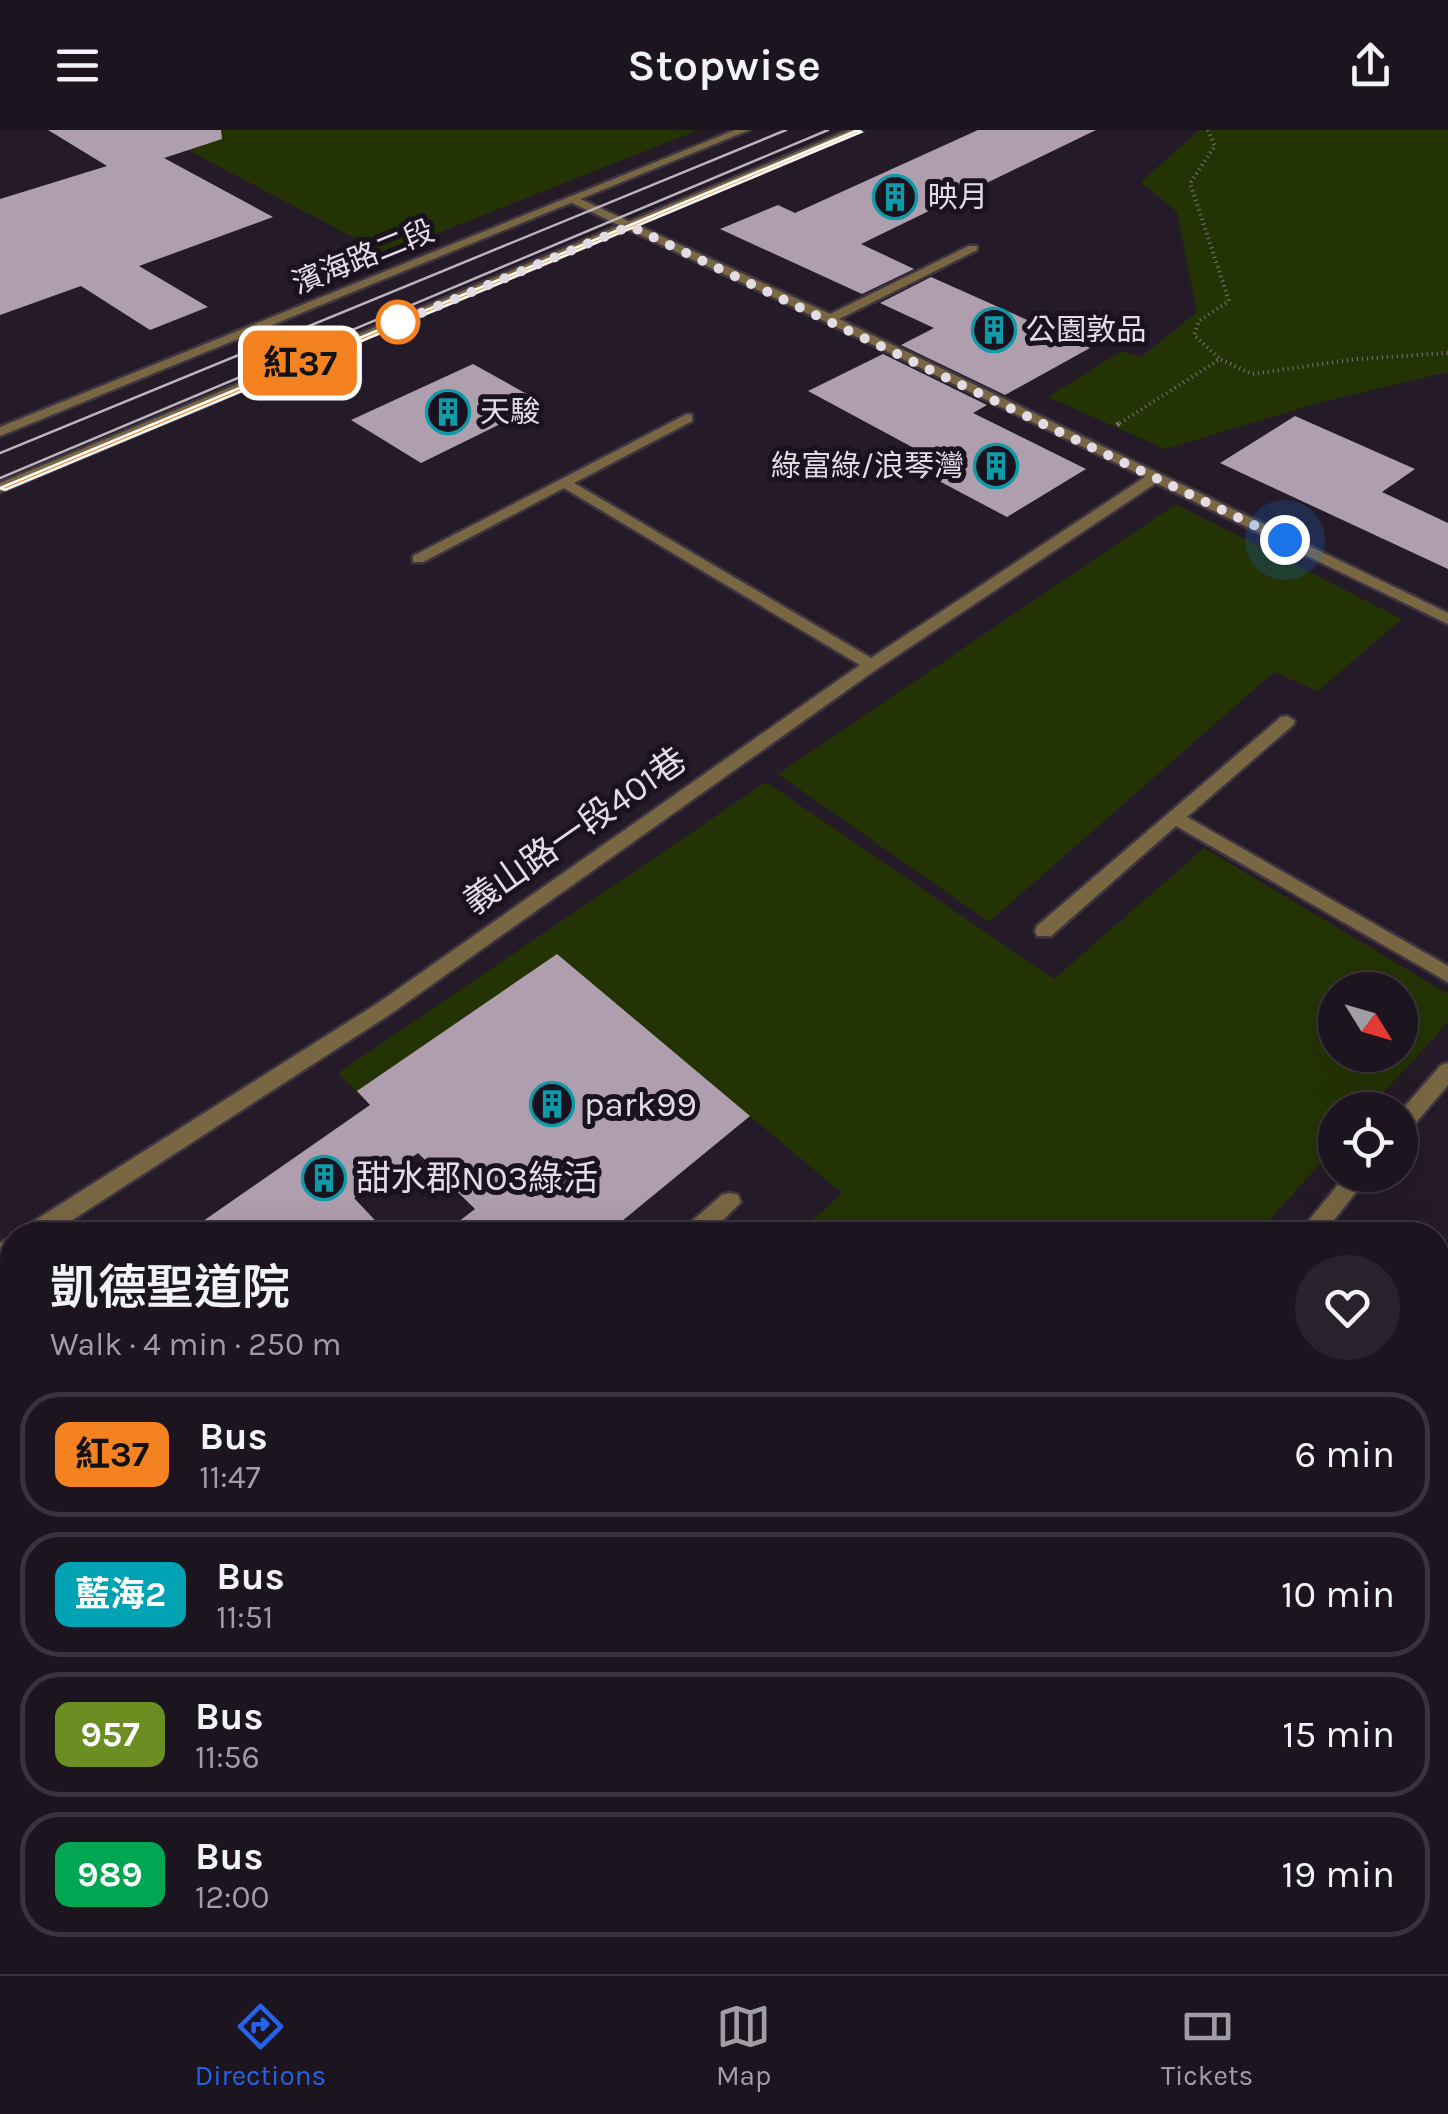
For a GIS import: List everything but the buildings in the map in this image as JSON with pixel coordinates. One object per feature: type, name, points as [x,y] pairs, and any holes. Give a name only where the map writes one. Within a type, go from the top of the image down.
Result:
[{"type":"street","name":"濱海路二段","points":[[0,432],[744,130]]},
{"type":"street","points":[[0,488],[858,130]]},
{"type":"street","points":[[572,199],[830,319],[1448,619]]},
{"type":"street","points":[[830,319],[974,248]]},
{"type":"street","points":[[418,559],[687,418]]},
{"type":"street","name":"義山路一段401巷","points":[[51,1222],[386,1008],[870,665],[1155,478]]},
{"type":"street","points":[[565,483],[870,665]]},
{"type":"street","points":[[1044,930],[1288,721]]},
{"type":"street","points":[[1176,819],[1448,975]]},
{"type":"street","points":[[1418,1106],[1448,1070]]},
{"type":"street","points":[[1319,1222],[1345,1192]]},
{"type":"street","points":[[707,1222],[730,1202]]},
{"type":"path","points":[[1208,130],[1214,146],[1190,183],[1229,300],[1199,321],[1194,335],[1220,359],[1252,374],[1358,359],[1448,353]]},
{"type":"path","points":[[1114,426],[1220,359]]},
{"type":"green space","points":[[150,130],[698,130],[385,254]]},
{"type":"green space","points":[[1199,130],[1448,130],[1448,372],[1322,402],[1165,449],[1048,397],[1122,351],[1141,357],[1197,312],[1177,212],[1141,182]]},
{"type":"green space","points":[[1176,504],[1402,619],[1318,691],[1274,672],[989,922],[778,774]]},
{"type":"green space","points":[[766,782],[1054,979],[1204,848],[1411,972],[1318,972],[1318,1072],[1403,1072],[1384,1092],[1318,1092],[1318,1166],[1268,1222],[810,1222],[842,1193],[750,1116],[621,1222],[488,1222],[338,1073]]},
{"type":"green space","points":[[1418,976],[1448,994],[1448,1022],[1418,1055]]},
{"type":"tram line","points":[[0,453],[786,130]]},
{"type":"tram line","points":[[0,478],[828,130]]},
{"type":"bus line","name":"紅37","points":[[0,488],[858,130]]},
{"type":"place","name":"映月","points":[[895,197]]},
{"type":"place","name":"公園敦品","points":[[994,330]]},
{"type":"place","name":"天駿","points":[[448,412]]},
{"type":"place","name":"綠富綠/浪琴灣","points":[[996,466]]},
{"type":"place","name":"park99","points":[[552,1104]]},
{"type":"place","name":"甜水郡NO3綠活","points":[[324,1178]]},
{"type":"route","points":[[398,322],[385,328],[630,226],[1285,540]]}]
